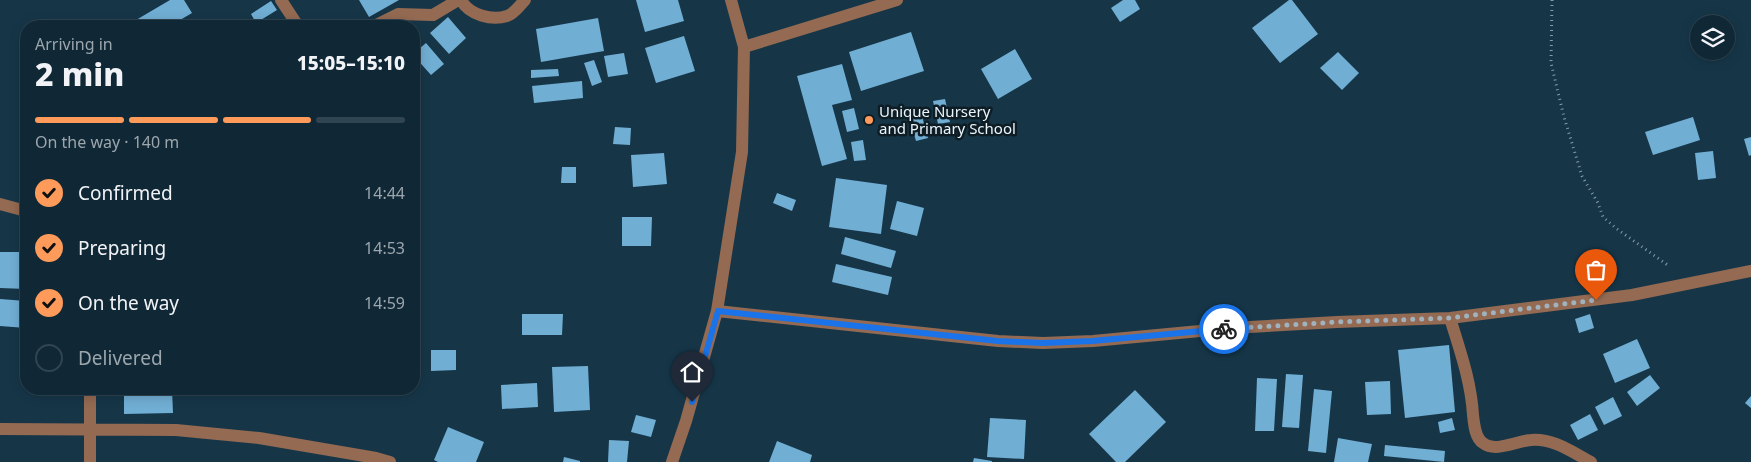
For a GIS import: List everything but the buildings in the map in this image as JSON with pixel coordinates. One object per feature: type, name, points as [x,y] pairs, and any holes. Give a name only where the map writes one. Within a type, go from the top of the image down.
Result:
[{"type":"street","points":[[281,0],[294,20]]},
{"type":"street","points":[[386,20],[398,14],[434,15],[460,0],[464,6],[476,14],[494,18],[509,15],[525,0]]},
{"type":"street","points":[[672,462],[718,311],[742,152],[744,48],[731,0]]},
{"type":"street","points":[[744,48],[898,0]]},
{"type":"street","points":[[0,204],[20,209]]},
{"type":"street","points":[[718,311],[998,341],[1043,343],[1337,322],[1450,318],[1632,295],[1751,271]]},
{"type":"street","points":[[1450,318],[1472,391],[1474,427],[1481,442],[1488,447],[1498,447],[1530,440],[1545,440],[1560,445],[1591,462]]},
{"type":"street","points":[[90,395],[90,462]]},
{"type":"street","points":[[0,429],[176,430],[259,438],[390,462]]},
{"type":"path","points":[[1552,0],[1551,63],[1564,118],[1582,176],[1598,203],[1603,216],[1617,229],[1692,283]]},
{"type":"way so far","points":[[1224,329],[1450,318],[1596,300]]},
{"type":"place","name":"Unique Nursery and Primary School","points":[[869,120]]},
{"type":"route","points":[[692,402],[718,311],[998,341],[1043,343],[1092,341],[1224,329]]}]
